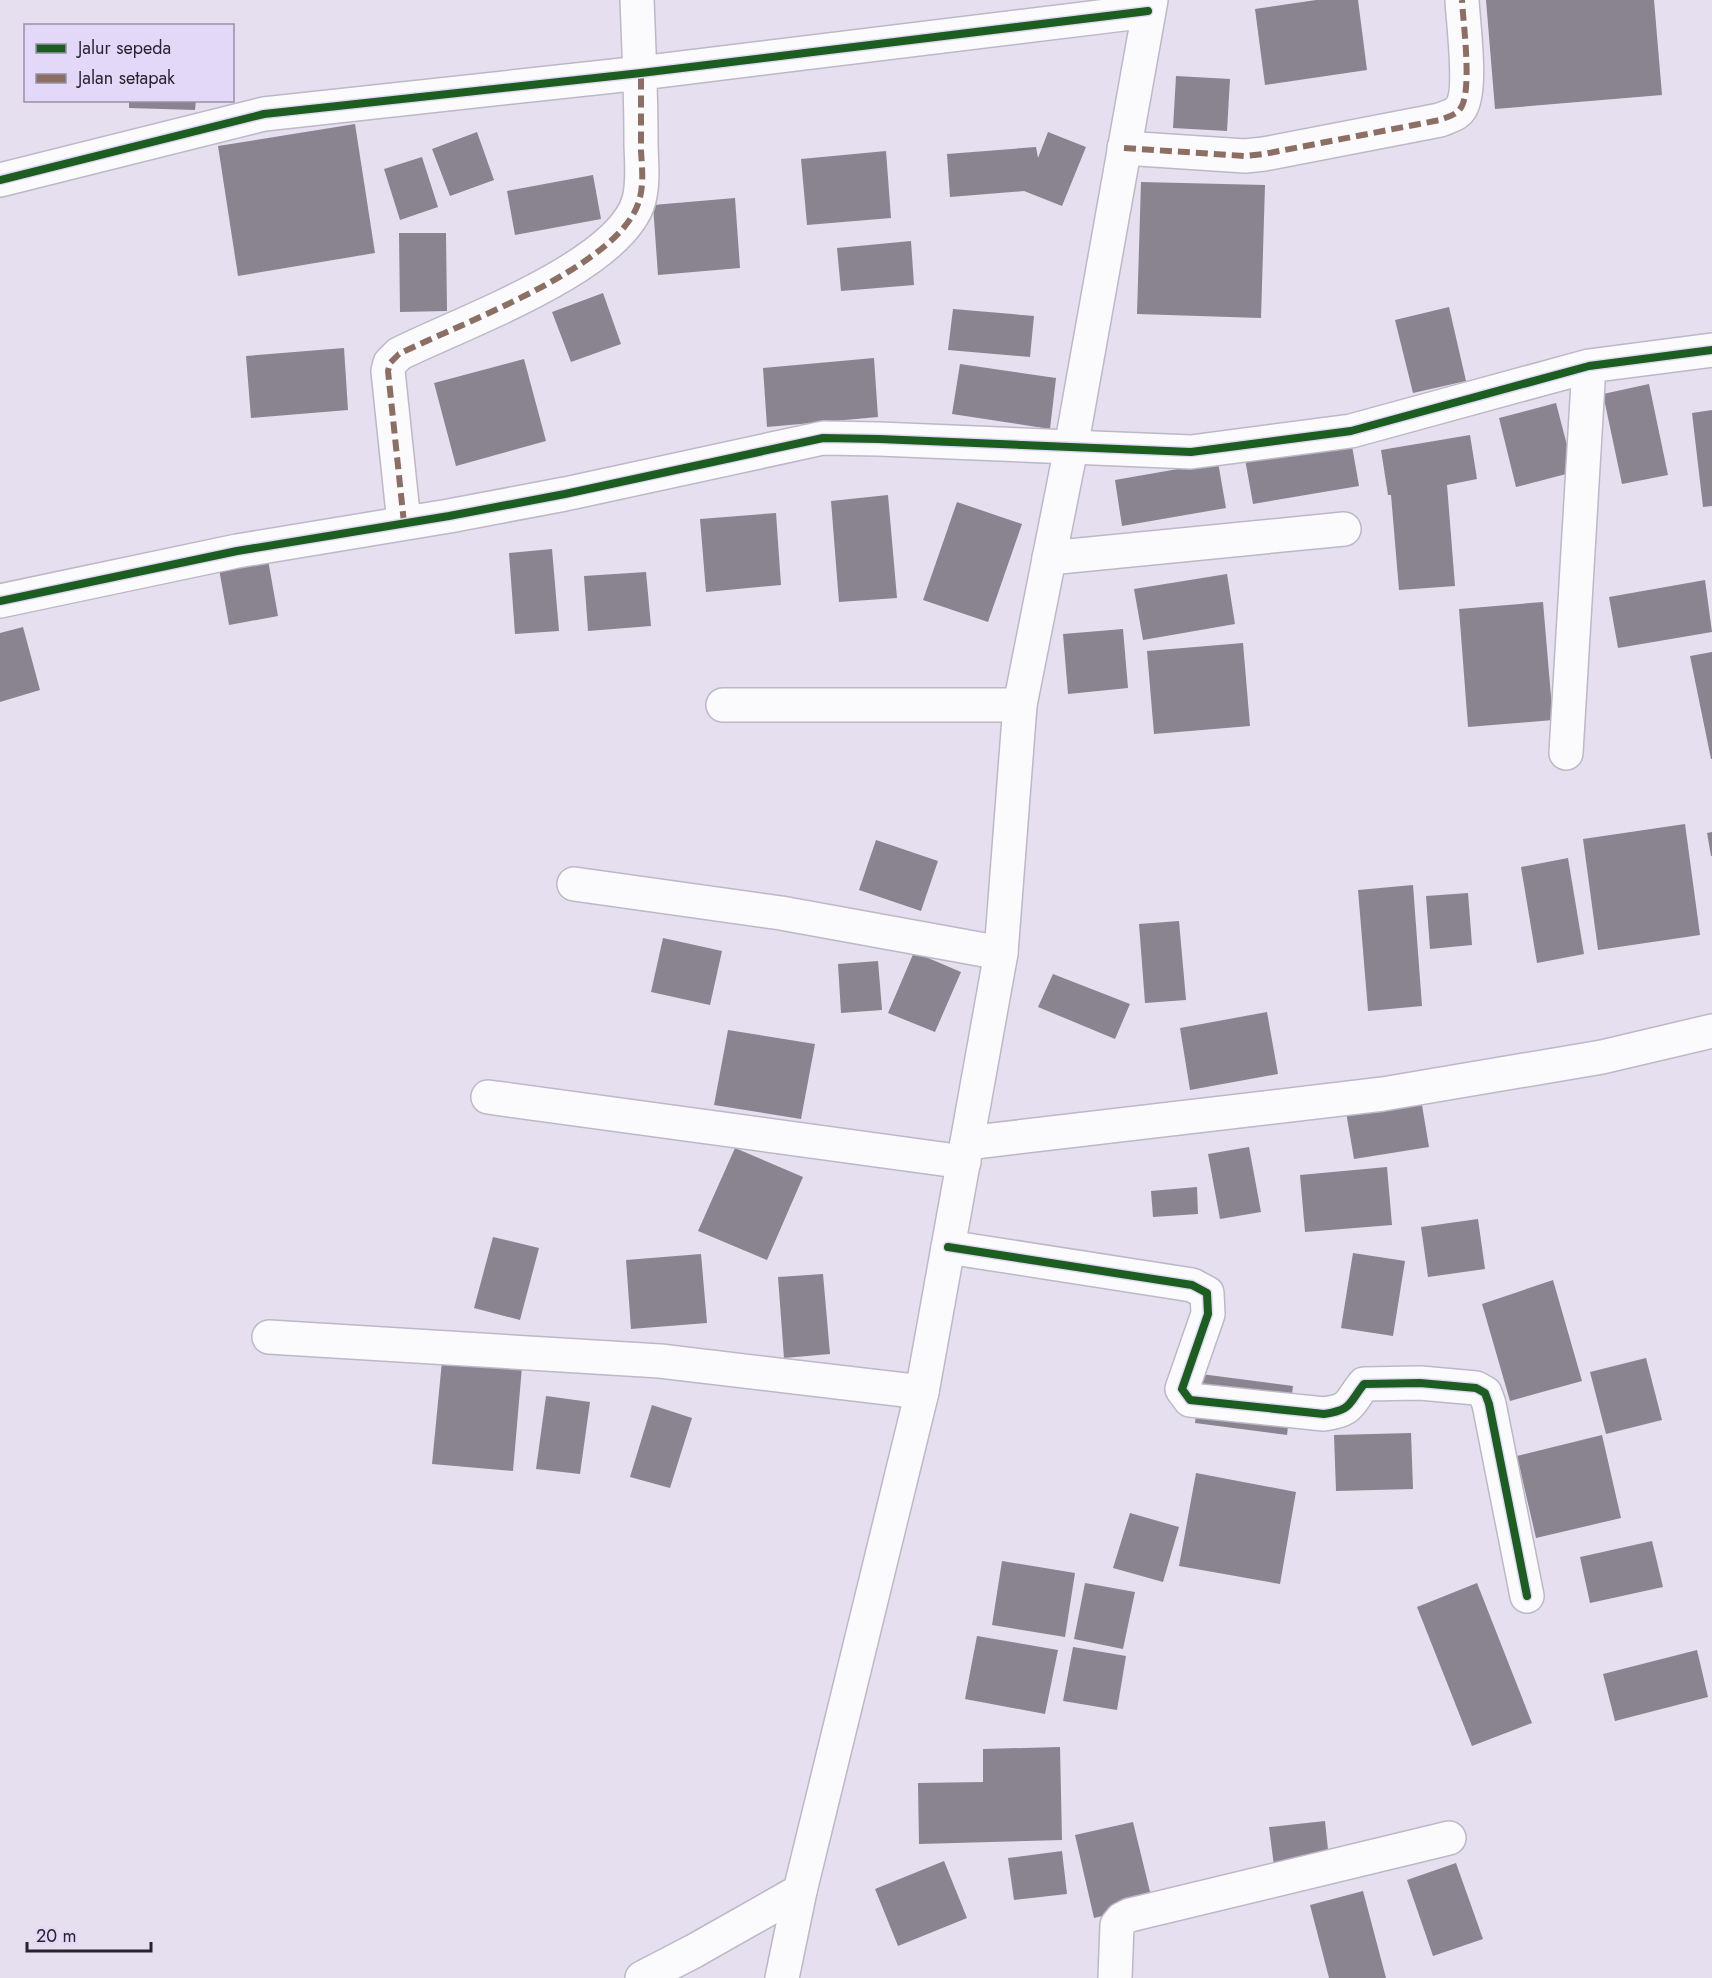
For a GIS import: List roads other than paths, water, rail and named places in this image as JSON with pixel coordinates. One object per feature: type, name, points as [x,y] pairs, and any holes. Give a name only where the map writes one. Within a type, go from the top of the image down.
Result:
[{"type":"street","points":[[404,523],[388,370],[390,363],[406,350],[474,321],[594,256],[621,232],[634,213],[642,186],[641,74],[637,0]]},
{"type":"street","points":[[1124,148],[1245,156],[1440,120],[1450,116],[1460,110],[1467,92],[1462,0]]},
{"type":"street","points":[[0,180],[264,114],[641,74],[1150,5],[1071,448],[1020,705],[1001,953],[922,1392],[800,1891],[782,1978]]},
{"type":"street","points":[[0,602],[237,551],[404,523],[676,471],[823,438],[879,438],[1191,453],[1351,431],[1589,366],[1712,350]]},
{"type":"street","points":[[1566,753],[1589,366]]},
{"type":"street","points":[[1049,558],[1344,529]]},
{"type":"street","points":[[723,705],[1020,705]]},
{"type":"street","points":[[574,884],[781,913],[1001,953]]},
{"type":"street","points":[[488,1097],[965,1153],[1383,1094],[1602,1057],[1712,1031]]},
{"type":"street","points":[[948,1247],[1192,1285],[1207,1293],[1208,1314],[1182,1389],[1190,1401],[1324,1414],[1339,1412],[1349,1407],[1364,1384],[1420,1383],[1476,1388],[1485,1393],[1527,1596]]},
{"type":"street","points":[[269,1337],[660,1361],[922,1392]]},
{"type":"street","points":[[1115,1978],[1117,1925],[1130,1915],[1449,1838]]},
{"type":"street","points":[[642,1978],[800,1891]]}]
